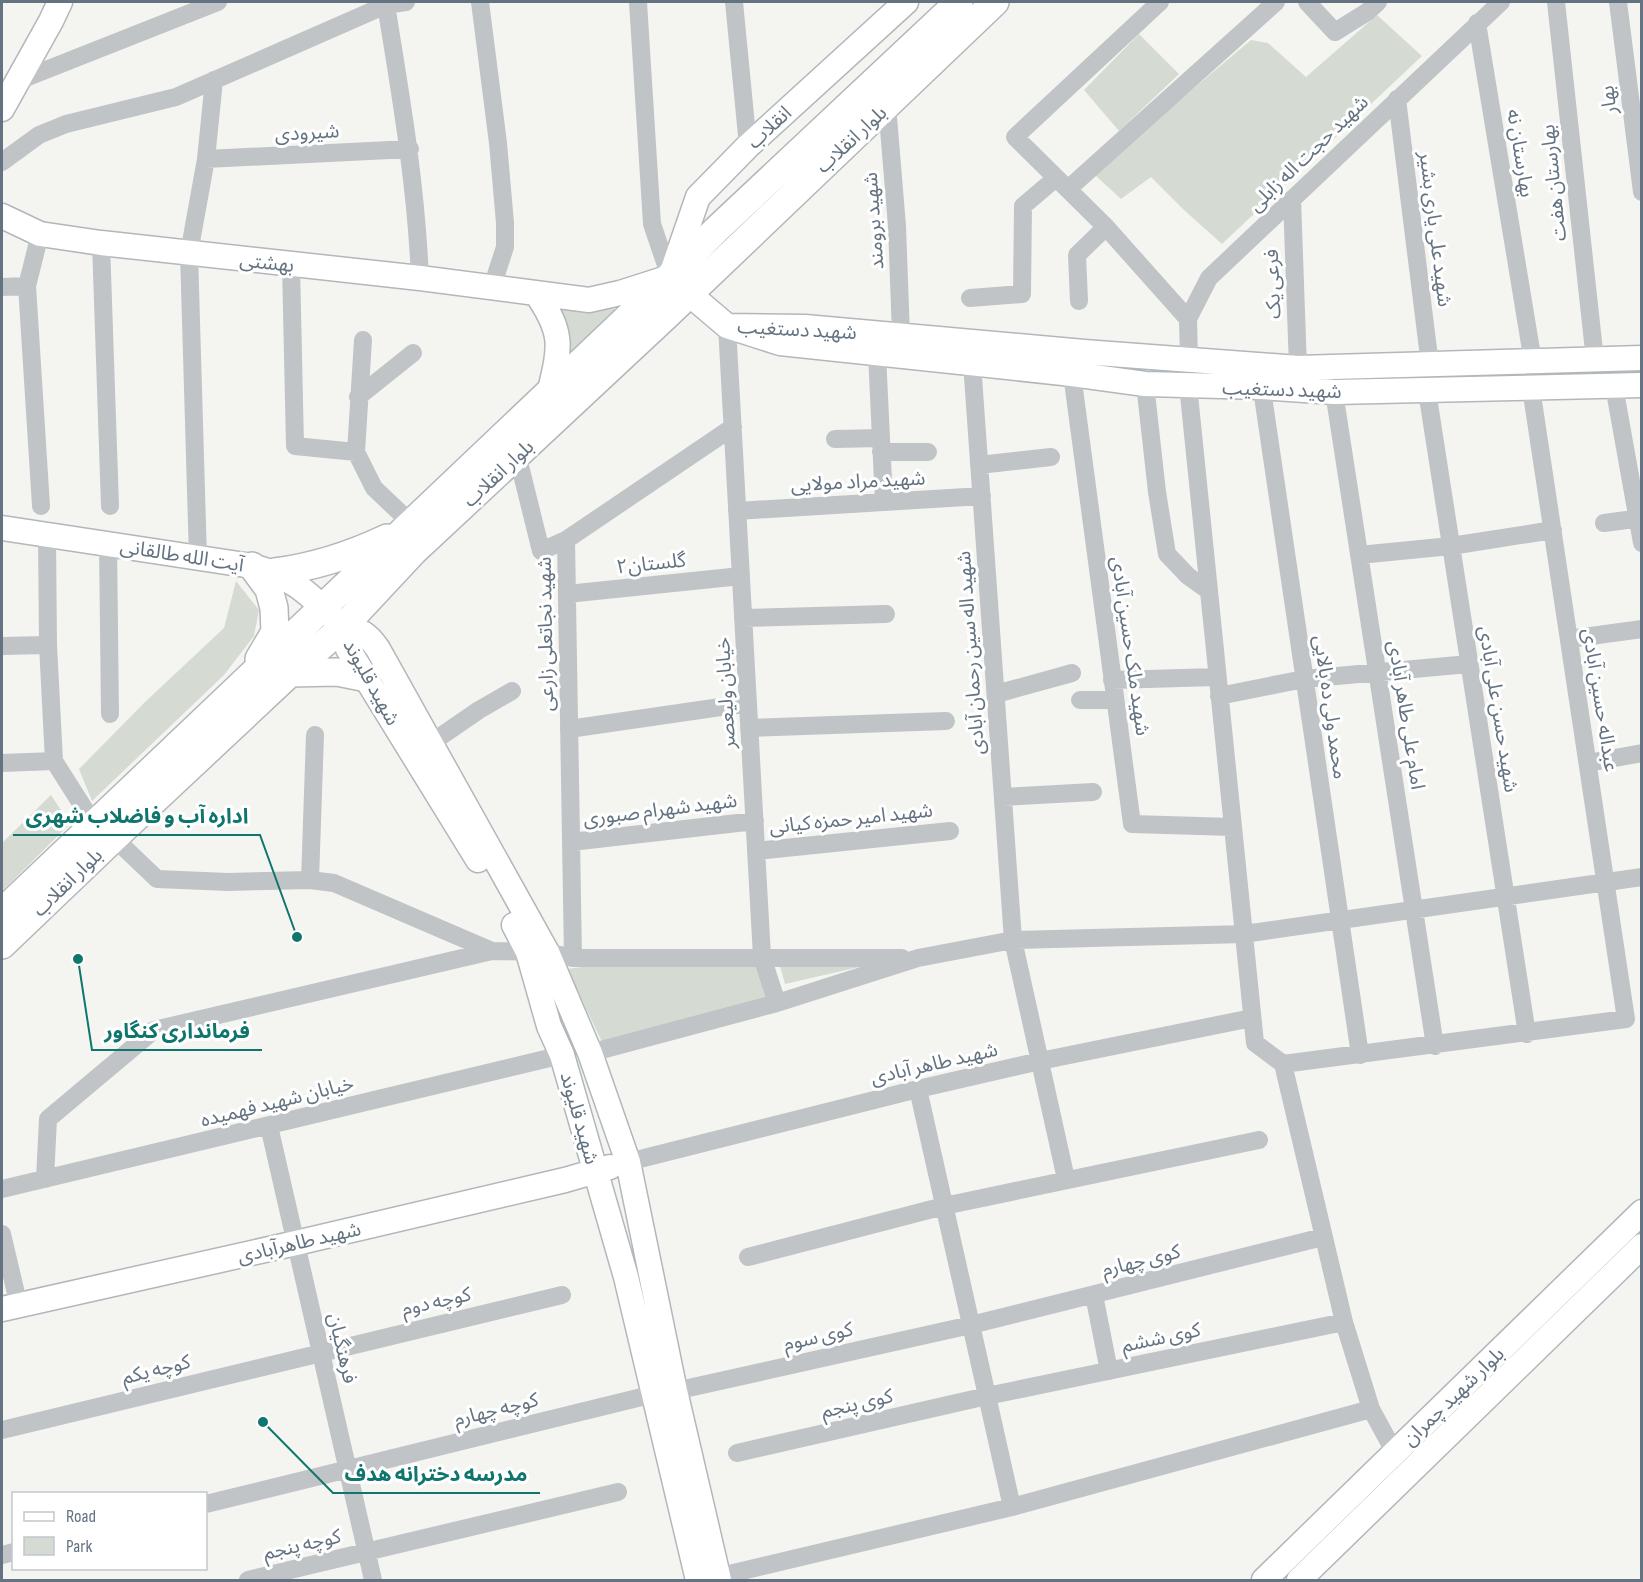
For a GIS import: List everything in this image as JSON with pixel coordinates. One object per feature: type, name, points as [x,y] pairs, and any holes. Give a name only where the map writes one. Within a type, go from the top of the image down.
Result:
[{"type":"main road","points":[[2,109],[60,2]]},
{"type":"main road","name":"انقلاب","points":[[679,286],[698,197],[748,146],[906,2]]},
{"type":"main road","name":"بلوار انقلاب","points":[[2,912],[104,831],[343,627],[413,552],[517,454],[679,286],[717,229],[959,2]]},
{"type":"main road","name":"بلوار انقلاب","points":[[2,945],[104,831],[249,678],[550,390],[679,286],[887,105],[994,2]]},
{"type":"main road","name":"بهشتی","points":[[2,216],[40,234],[101,243],[492,286],[589,300],[620,293],[679,286]]},
{"type":"main road","points":[[679,286],[727,326]]},
{"type":"main road","points":[[536,293],[555,324],[558,343],[556,366],[550,390]]},
{"type":"main road","name":"شهید دستغیب","points":[[727,326],[805,327],[1189,359],[1260,376],[1297,379],[1430,365],[1641,358]]},
{"type":"main road","name":"شهید دستغیب","points":[[727,326],[780,343],[1145,384],[1188,385],[1260,376]]},
{"type":"main road","points":[[1188,385],[1189,359]]},
{"type":"main road","name":"شهید دستغیب","points":[[1297,379],[1334,392],[1641,385]]},
{"type":"main road","points":[[249,678],[275,633],[274,608],[264,569],[307,568],[360,551],[408,526]]},
{"type":"main road","name":"آیت الله طالقانی","points":[[2,528],[264,569],[308,592],[343,627]]},
{"type":"main road","name":"شهید قلیوند","points":[[665,1393],[626,1277],[562,1055],[549,1026],[538,952],[348,649],[343,627],[358,630],[369,636],[431,743],[590,1053],[628,1162],[665,1393],[709,1580]]},
{"type":"main road","points":[[290,673],[337,672],[367,678]]},
{"type":"main road","points":[[562,1055],[590,1053]]},
{"type":"main road","name":"شهید طاهرآبادی","points":[[10,1308],[565,1180],[628,1162]]},
{"type":"main road","name":"بلوار شهید چمران","points":[[1264,1581],[1641,1212]]},
{"type":"main road","name":"بلوار شهید چمران","points":[[1299,1581],[1641,1246]]},
{"type":"street","points":[[18,81],[200,5],[218,2]]},
{"type":"street","points":[[2,162],[39,135],[66,124],[177,97],[386,4],[406,2]]},
{"type":"street","points":[[480,2],[506,223],[505,247],[492,286]]},
{"type":"street","points":[[638,2],[651,224],[679,286]]},
{"type":"street","points":[[734,2],[748,146]]},
{"type":"street","points":[[1160,2],[1015,137],[1106,227],[1188,319]]},
{"type":"street","points":[[970,298],[1022,294],[1023,206],[1062,184],[1276,2]]},
{"type":"street","points":[[1307,2],[1335,32],[1367,12],[1378,2]]},
{"type":"street","name":"شهید حجت اله زابلی","points":[[1189,359],[1188,319],[1209,278],[1501,2]]},
{"type":"street","name":"بهارستان هفت","points":[[1556,2],[1595,360]]},
{"type":"street","name":"بهار","points":[[1618,2],[1641,192]]},
{"type":"street","points":[[386,4],[410,149],[418,218],[420,278]]},
{"type":"street","name":"بهارستان نه","points":[[1477,23],[1533,362]]},
{"type":"street","points":[[198,558],[189,253],[206,159],[214,80]]},
{"type":"street","name":"شهید علی یاری بشیر","points":[[1397,99],[1430,365]]},
{"type":"street","name":"شهید برومند","points":[[887,105],[897,226],[901,335]]},
{"type":"street","name":"شیرودی","points":[[206,159],[410,149]]},
{"type":"street","name":"فرعی یک","points":[[1292,199],[1297,379]]},
{"type":"street","points":[[1079,301],[1077,255],[1106,227]]},
{"type":"street","points":[[40,234],[27,286],[41,506]]},
{"type":"street","points":[[101,243],[110,506]]},
{"type":"street","points":[[291,265],[295,446],[356,453]]},
{"type":"street","points":[[2,287],[27,286]]},
{"type":"street","points":[[727,326],[733,427]]},
{"type":"street","points":[[363,340],[356,453],[374,488],[408,526]]},
{"type":"street","points":[[358,397],[413,353]]},
{"type":"street","points":[[877,354],[884,502]]},
{"type":"street","name":"شهید اله سین رحمان آبادی","points":[[972,363],[1013,940],[1066,1179]]},
{"type":"street","name":"شهید ملک حسین آبادی","points":[[1072,374],[1132,824],[1233,826]]},
{"type":"street","name":"محمد ولی ده بالایی","points":[[1260,376],[1360,1055]]},
{"type":"street","points":[[1145,384],[1157,492],[1167,554],[1188,576],[1209,591]]},
{"type":"street","points":[[1188,385],[1255,1043],[1282,1064],[1344,1322],[1371,1409],[1395,1453]]},
{"type":"street","points":[[1614,386],[1639,518],[1641,543]]},
{"type":"street","name":"عبداله حسین آبادی","points":[[1527,1034],[1626,1019],[1531,388]]},
{"type":"street","name":"شهید حسن علی آبادی","points":[[1427,391],[1527,1034]]},
{"type":"street","name":"امام علی طاهر آبادی","points":[[1334,392],[1435,1046]]},
{"type":"street","name":"خیابان ولیعصر","points":[[733,427],[762,957],[777,1003]]},
{"type":"street","name":"شهید نجاتعلی زارعی","points":[[573,958],[566,540],[733,427]]},
{"type":"street","points":[[835,440],[928,452]]},
{"type":"street","points":[[517,454],[541,551],[566,540]]},
{"type":"street","points":[[979,465],[1051,457]]},
{"type":"street","name":"شهید مراد مولایی","points":[[737,511],[982,496]]},
{"type":"street","points":[[1604,523],[1639,518]]},
{"type":"street","points":[[1359,555],[1451,546],[1553,531]]},
{"type":"street","points":[[47,535],[48,645],[54,761],[104,831],[157,879],[228,882],[310,879],[334,883],[492,951]]},
{"type":"street","points":[[108,544],[110,714]]},
{"type":"street","name":"گلستان۲","points":[[567,594],[741,576]]},
{"type":"street","points":[[743,618],[886,614]]},
{"type":"street","points":[[1569,639],[1641,629]]},
{"type":"street","points":[[2,646],[48,645]]},
{"type":"street","points":[[1220,696],[1304,679],[1470,664]]},
{"type":"street","points":[[996,694],[1072,673]]},
{"type":"street","points":[[1112,680],[1217,677]]},
{"type":"street","points":[[431,743],[479,710],[512,691]]},
{"type":"street","points":[[1080,700],[1115,700]]},
{"type":"street","points":[[569,729],[748,703]]},
{"type":"street","points":[[749,728],[946,721]]},
{"type":"street","points":[[310,879],[315,735]]},
{"type":"street","points":[[1588,763],[1641,753]]},
{"type":"street","points":[[2,763],[54,761]]},
{"type":"street","points":[[1003,797],[1093,792]]},
{"type":"street","name":"شهید شهرام صبوری","points":[[571,842],[755,821]]},
{"type":"street","name":"شهید امیر حمزه کیانی","points":[[756,851],[950,831]]},
{"type":"street","points":[[590,1053],[777,1003],[918,958],[1013,940],[1244,934],[1641,877]]},
{"type":"street","points":[[45,1179],[48,1119],[154,1030],[492,951],[538,952],[573,958],[918,958]]},
{"type":"street","name":"شهید طاهر آبادی","points":[[628,1162],[1040,1060],[1252,1018]]},
{"type":"street","points":[[1282,1064],[1527,1034]]},
{"type":"street","name":"خیابان شهید فهمیده","points":[[2,1189],[562,1055]]},
{"type":"street","points":[[918,1089],[1012,1507]]},
{"type":"street","name":"فرهنگیان","points":[[269,1126],[374,1581]]},
{"type":"street","points":[[748,1257],[944,1206],[1259,1140]]},
{"type":"street","points":[[2,1234],[10,1308]]},
{"type":"street","name":"کوی چهارم","points":[[971,1325],[1323,1238]]},
{"type":"street","name":"کوچه دوم","points":[[321,1353],[562,1295]]},
{"type":"street","points":[[1094,1295],[1109,1371]]},
{"type":"street","name":"کوی ششم","points":[[987,1396],[1344,1322]]},
{"type":"street","name":"کوی سوم","points":[[665,1393],[971,1325]]},
{"type":"street","name":"کوچه یکم","points":[[2,1430],[321,1353]]},
{"type":"street","name":"کوچه چهارم","points":[[207,1504],[665,1393]]},
{"type":"street","name":"کوی پنجم","points":[[737,1453],[987,1396]]},
{"type":"street","points":[[709,1580],[1012,1507],[1371,1409]]},
{"type":"street","name":"کوچه پنجم","points":[[248,1581],[618,1492]]},
{"type":"green space","points":[[1377,15],[1422,56],[1222,244],[1151,177],[1121,199],[1095,175],[1251,40],[1268,43],[1306,77]]},
{"type":"green space","points":[[1139,34],[1179,74],[1119,131],[1084,90]]},
{"type":"green space","points":[[555,306],[623,309],[563,367]]},
{"type":"green space","points":[[236,581],[259,610],[254,636],[224,675],[92,801],[79,769],[145,702],[224,628]]},
{"type":"green space","points":[[51,795],[70,824],[2,891],[2,843]]},
{"type":"green space","points":[[877,963],[785,984],[780,966]]},
{"type":"green space","points":[[604,964],[757,964],[769,1000],[603,1044],[567,969]]},
{"type":"place","name":"اداره آب و فاضلاب شهری","points":[[297,937]]},
{"type":"place","name":"فرمانداری کنگاور","points":[[78,959]]},
{"type":"place","name":"مدرسه دخترانه هدف","points":[[263,1422]]}]
